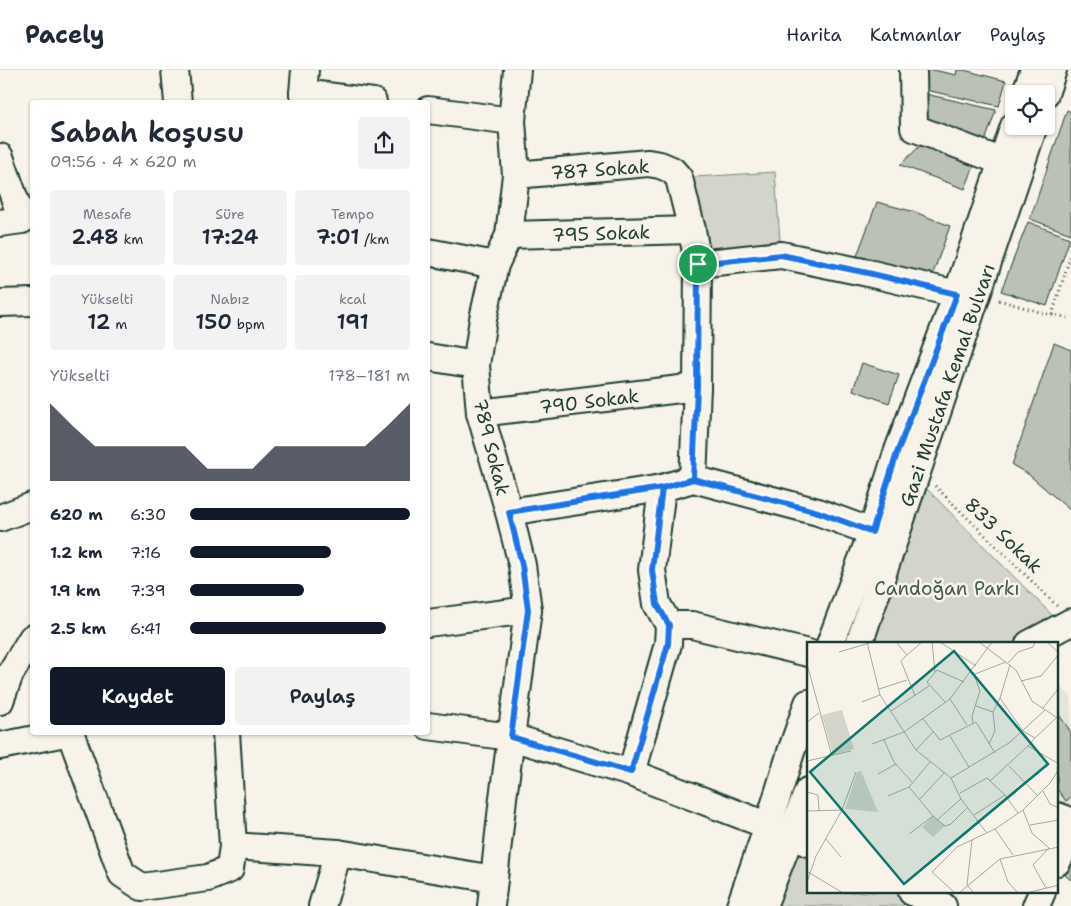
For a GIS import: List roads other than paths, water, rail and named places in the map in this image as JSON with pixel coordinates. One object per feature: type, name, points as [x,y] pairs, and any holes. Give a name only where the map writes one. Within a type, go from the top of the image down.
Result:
[{"type":"street","points":[[175,70],[178,100]]},
{"type":"street","name":"789 Sokak","points":[[492,906],[511,737],[528,610],[522,565],[509,512],[480,413],[476,365],[483,319],[495,265],[509,235],[516,175],[512,120],[517,70]]},
{"type":"street","points":[[913,70],[914,128],[1003,162]]},
{"type":"street","points":[[1029,85],[1034,70]]},
{"type":"street","points":[[1048,85],[1053,70]]},
{"type":"street","points":[[304,89],[362,100]]},
{"type":"street","points":[[430,110],[512,120]]},
{"type":"street","name":"Gazi Mustafa Kemal Bulvarı","points":[[860,642],[918,470],[1011,135]]},
{"type":"street","name":"Gazi Mustafa Kemal Bulvarı","points":[[831,642],[872,532],[897,453],[967,294],[1030,135]]},
{"type":"street","points":[[0,157],[18,221]]},
{"type":"street","name":"787 Sokak","points":[[516,175],[648,163],[660,165],[672,170],[679,178],[692,230]]},
{"type":"street","points":[[692,230],[698,264],[697,387],[693,479]]},
{"type":"street","name":"795 Sokak","points":[[509,235],[692,230]]},
{"type":"street","points":[[430,252],[495,265]]},
{"type":"street","points":[[698,264],[781,255],[967,294]]},
{"type":"street","points":[[0,303],[30,302]]},
{"type":"street","points":[[430,358],[476,365]]},
{"type":"street","name":"790 Sokak","points":[[480,413],[697,387]]},
{"type":"street","points":[[509,512],[662,488],[693,479],[818,512],[872,532]]},
{"type":"street","points":[[631,772],[668,644],[669,625],[657,604],[652,570],[662,488]]},
{"type":"street","points":[[0,518],[30,507]]},
{"type":"street","points":[[430,623],[528,610]]},
{"type":"street","points":[[1032,642],[1068,617]]},
{"type":"street","points":[[669,625],[692,625],[796,650]]},
{"type":"street","points":[[0,701],[10,674],[30,641]]},
{"type":"street","points":[[740,906],[789,834],[791,752],[807,706]]},
{"type":"street","points":[[430,726],[511,737],[631,772],[789,834]]},
{"type":"street","points":[[0,746],[55,735]]},
{"type":"street","points":[[71,735],[122,874],[142,888],[157,895],[230,869],[233,846],[226,735]]},
{"type":"street","points":[[763,906],[789,834],[807,793]]},
{"type":"street","points":[[1058,816],[1071,821]]},
{"type":"street","points":[[1058,860],[1071,835]]},
{"type":"street","points":[[233,846],[338,853],[494,879]]},
{"type":"street","points":[[322,906],[338,853]]},
{"type":"street","points":[[1036,906],[1041,894]]},
{"type":"street","points":[[914,898],[943,906]]},
{"type":"park label","name":"Candoğan Parkı","points":[[947,588]]}]
